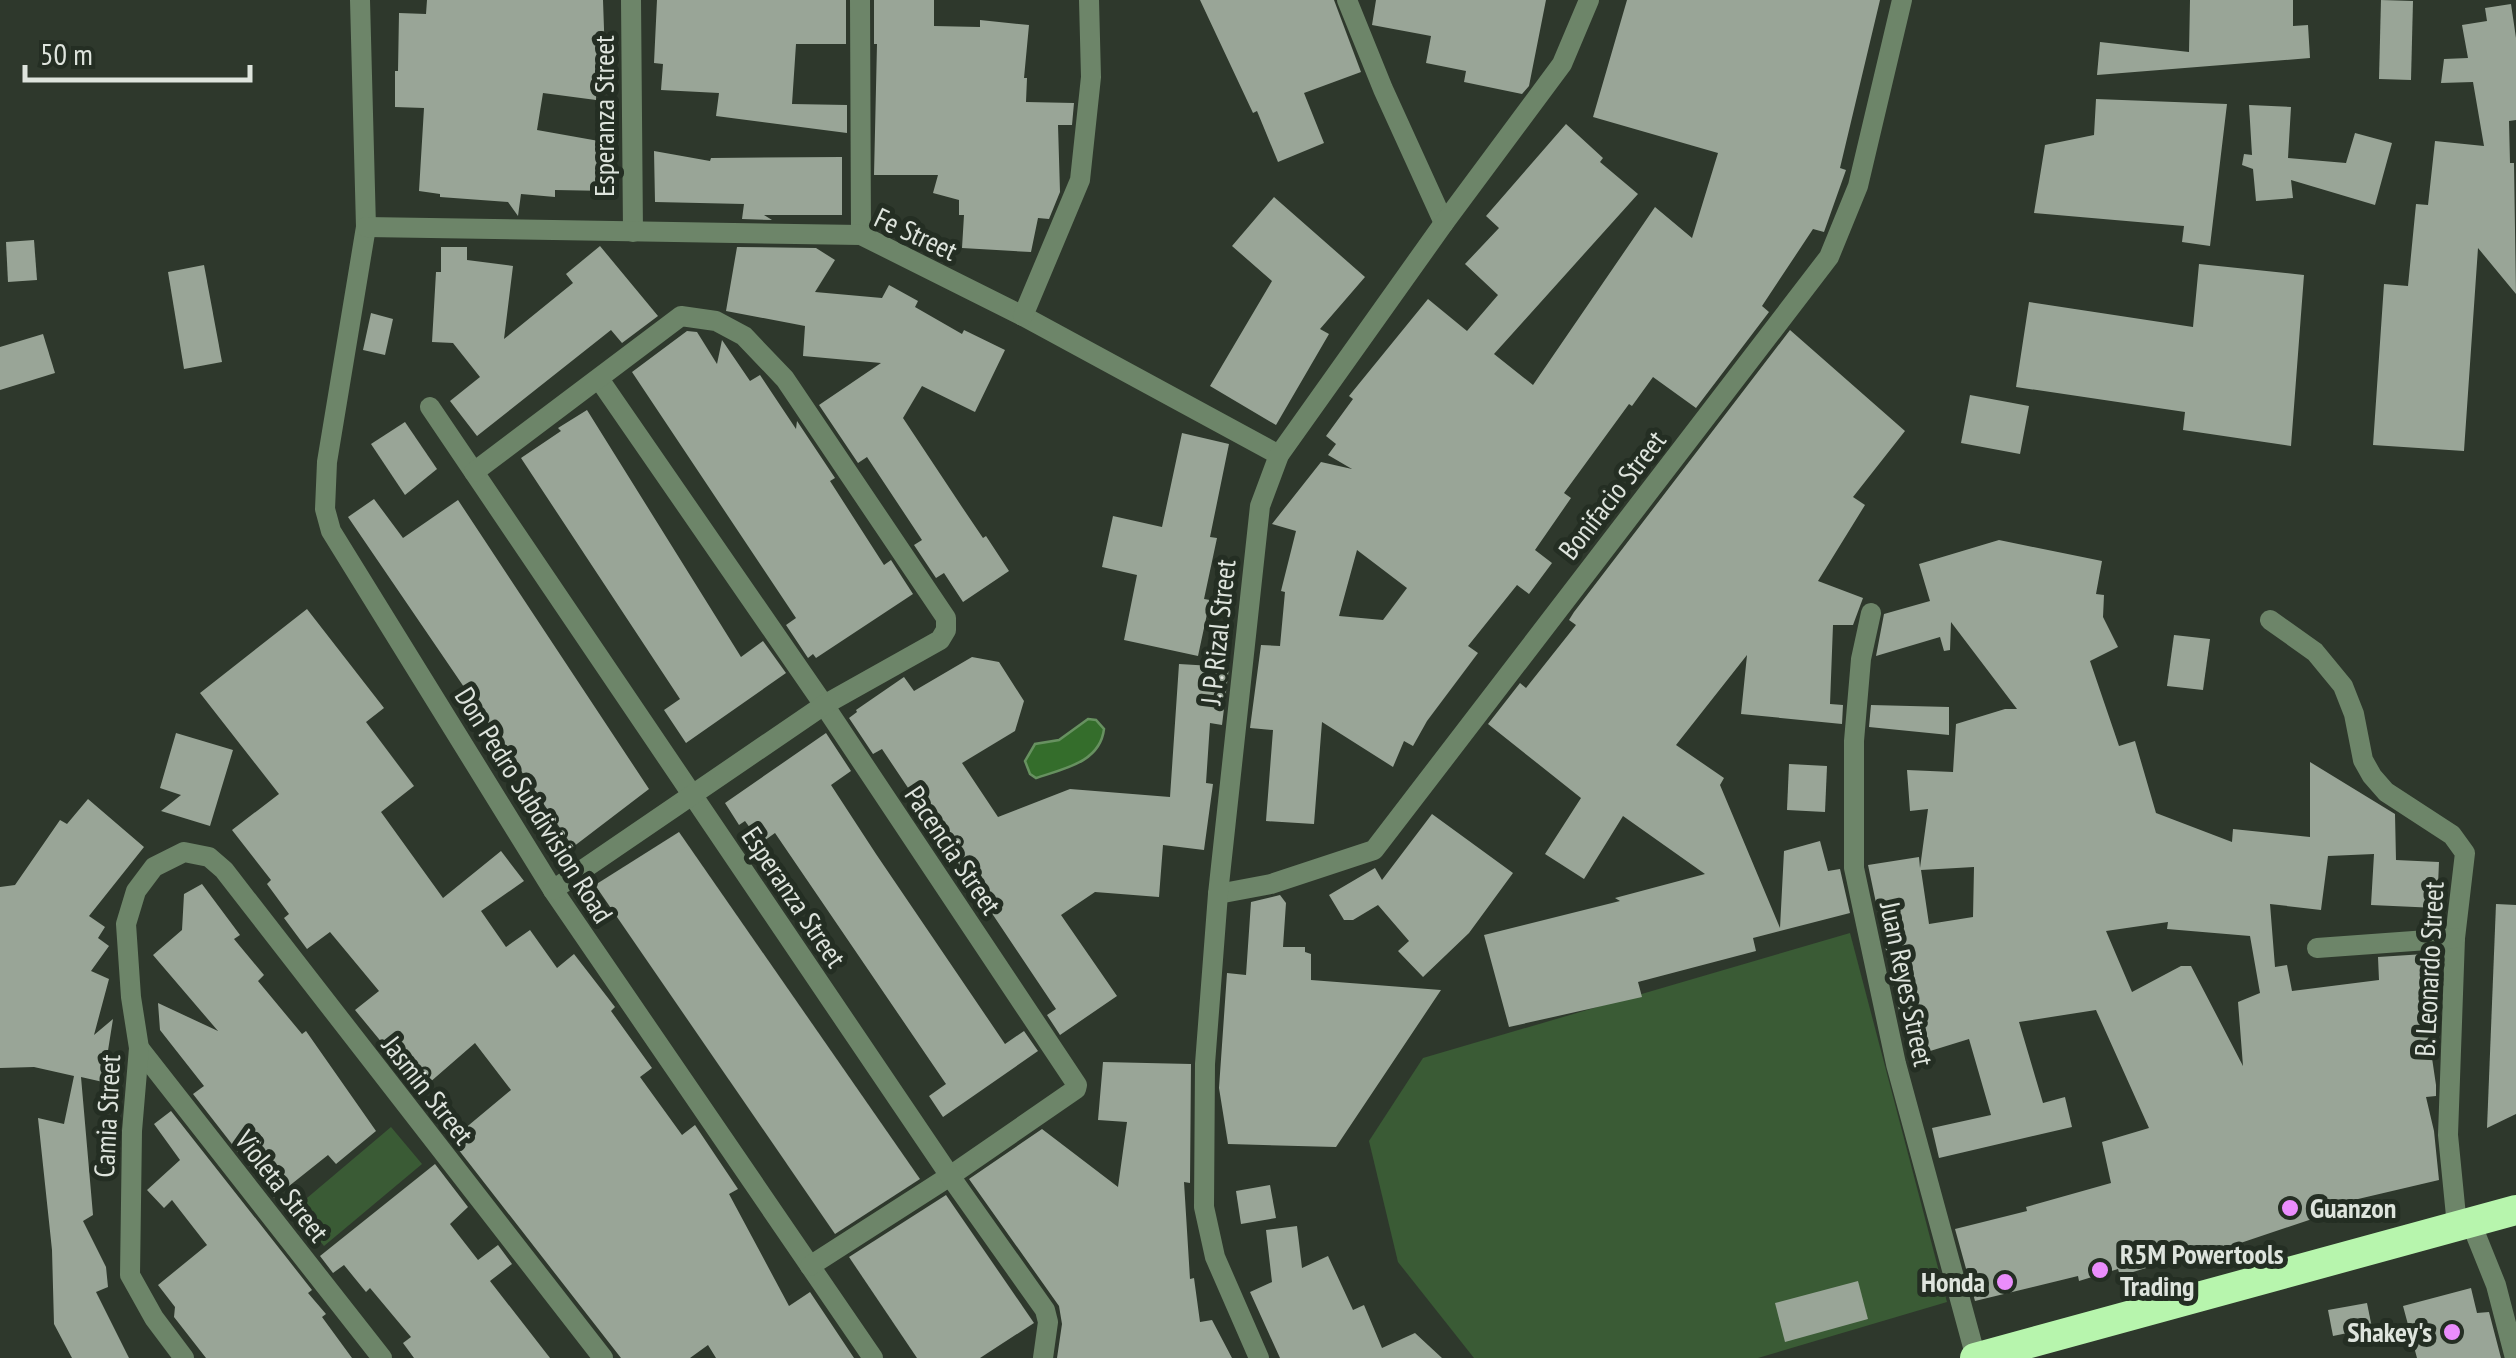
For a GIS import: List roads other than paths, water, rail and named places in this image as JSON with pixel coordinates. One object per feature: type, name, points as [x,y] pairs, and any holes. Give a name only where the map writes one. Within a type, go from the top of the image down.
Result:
[{"type":"highway","points":[[1975,1358],[2516,1210]]},
{"type":"street","name":"Don Pedro Subdivision Road","points":[[360,0],[366,227],[326,462],[325,509],[331,532],[553,890],[873,1358]]},
{"type":"street","name":"Esperanza Street","points":[[632,0],[632,232]]},
{"type":"street","points":[[860,0],[862,234]]},
{"type":"street","points":[[1023,316],[1080,180],[1091,77],[1088,0]]},
{"type":"street","points":[[1347,0],[1444,222]]},
{"type":"street","name":"J. P. Rizal Street","points":[[1259,1358],[1215,1257],[1204,1207],[1205,1064],[1218,894],[1260,506],[1279,456],[1444,222],[1562,64],[1589,0]]},
{"type":"street","name":"Bonifacio Street","points":[[1218,894],[1271,884],[1374,850],[1818,272],[1830,256],[1858,186],[1902,0]]},
{"type":"street","name":"Fe Street","points":[[366,227],[862,234],[1023,316],[1279,456]]},
{"type":"street","points":[[474,472],[680,316],[716,321],[744,336],[785,379],[946,618],[946,630],[940,640],[824,705],[553,890]]},
{"type":"street","name":"Pacencia Street","points":[[599,380],[824,705],[1077,1085],[950,1176],[810,1266]]},
{"type":"street","name":"Esperanza Street","points":[[430,407],[950,1176],[1045,1310],[1048,1322],[1043,1358]]},
{"type":"street","name":"Juan Reyes Street","points":[[1871,614],[1861,659],[1854,741],[1854,868],[1896,1064],[1975,1358]]},
{"type":"street","name":"B. Leonardo Street","points":[[2270,620],[2315,652],[2343,686],[2354,714],[2362,760],[2379,784],[2458,840],[2464,853],[2456,938],[2448,1135],[2464,1224],[2496,1285],[2515,1358]]},
{"type":"street","name":"Camia Street","points":[[184,1358],[154,1318],[130,1275],[132,1131],[140,1048],[131,997],[126,924],[136,891],[154,867],[184,852],[209,857]]},
{"type":"street","name":"Jasmin Street","points":[[209,857],[224,870],[603,1358]]},
{"type":"street","points":[[2317,948],[2456,938]]},
{"type":"street","name":"Violeta Street","points":[[140,1048],[382,1358]]},
{"type":"place","name":"Guanzon","points":[[2290,1208]]},
{"type":"place","name":"R5M Powertools Trading","points":[[2100,1270]]},
{"type":"place","name":"Honda","points":[[2005,1282]]},
{"type":"place","name":"Shakey's","points":[[2452,1332]]}]
